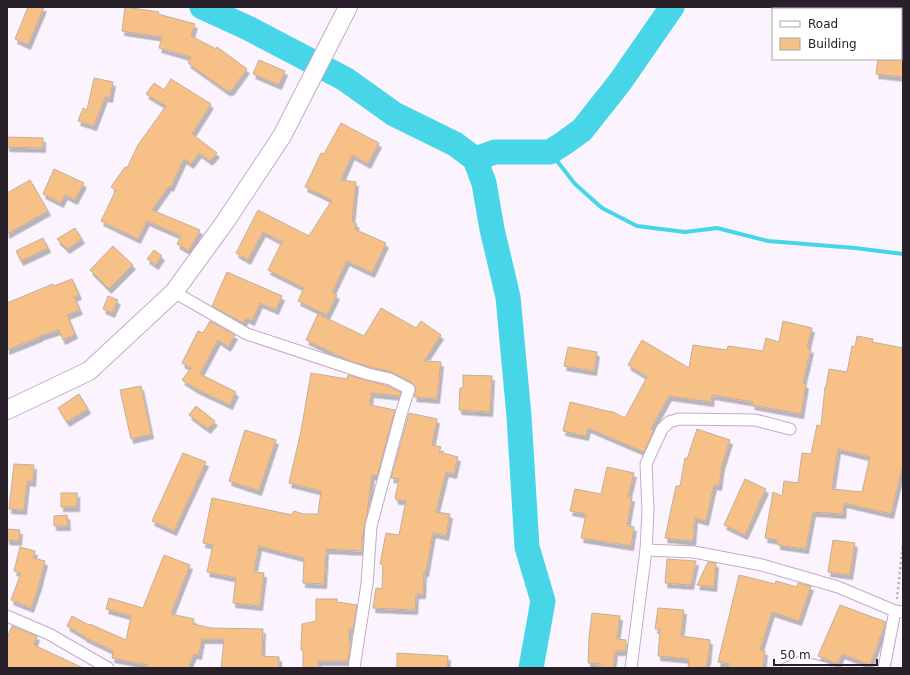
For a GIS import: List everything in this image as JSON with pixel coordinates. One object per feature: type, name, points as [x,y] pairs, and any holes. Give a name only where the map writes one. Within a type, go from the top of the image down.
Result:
[{"type":"main road","points":[[7,410],[89,371],[174,292],[225,222],[282,136],[348,7]]},
{"type":"street","points":[[174,292],[247,334],[368,374],[390,379],[409,389],[371,526],[367,584],[354,668]]},
{"type":"street","points":[[631,668],[646,550],[648,511],[646,464],[662,429],[669,422],[679,419],[755,420],[790,429]]},
{"type":"street","points":[[646,550],[694,552],[762,565],[838,587],[899,611],[884,668]]},
{"type":"street","points":[[7,616],[49,634],[108,668]]},
{"type":"street","points":[[787,668],[801,662],[825,668]]},
{"type":"path","points":[[899,611],[903,543]]},
{"type":"building","points":[[28,7],[44,7],[28,45],[15,39]]},
{"type":"building","points":[[125,7],[159,12],[158,14],[195,24],[191,36],[216,49],[217,47],[247,69],[231,91],[227,91],[188,63],[191,57],[159,48],[162,37],[122,31]]},
{"type":"building","points":[[903,59],[903,77],[876,74],[878,60]]},
{"type":"building","points":[[259,60],[285,71],[279,85],[253,74]]},
{"type":"building","points":[[94,78],[113,82],[110,98],[105,97],[94,126],[78,121],[83,108],[87,110]]},
{"type":"building","points":[[171,79],[211,104],[192,134],[217,153],[210,161],[199,153],[191,164],[184,159],[171,187],[169,186],[152,210],[200,230],[189,251],[177,244],[181,236],[147,221],[138,239],[101,221],[116,190],[111,187],[125,167],[127,168],[138,145],[166,106],[146,94],[154,83],[164,90]]},
{"type":"building","points":[[341,123],[379,143],[368,164],[352,155],[341,180],[356,182],[352,221],[357,224],[354,229],[386,243],[372,273],[347,261],[332,292],[337,295],[327,315],[298,301],[304,288],[268,270],[282,242],[263,232],[248,260],[236,253],[258,210],[309,236],[332,200],[305,187],[321,153],[324,154]]},
{"type":"building","points":[[7,137],[43,138],[43,148],[7,147]]},
{"type":"building","points":[[54,169],[84,183],[75,200],[65,195],[61,203],[43,194]]},
{"type":"building","points":[[30,180],[48,211],[7,234],[7,193]]},
{"type":"building","points":[[75,228],[82,239],[67,249],[57,239]]},
{"type":"building","points":[[43,238],[48,248],[21,261],[16,251]]},
{"type":"building","points":[[113,246],[133,265],[109,289],[90,270]]},
{"type":"building","points":[[154,250],[162,256],[156,265],[147,259]]},
{"type":"building","points":[[227,272],[282,296],[276,310],[260,303],[252,321],[246,318],[243,323],[212,306]]},
{"type":"building","points":[[72,279],[79,295],[74,297],[80,310],[67,315],[75,334],[63,340],[59,330],[40,336],[7,350],[7,303],[53,284],[54,286]]},
{"type":"building","points":[[108,296],[118,300],[112,313],[103,309]]},
{"type":"building","points":[[381,308],[416,328],[421,321],[441,335],[424,361],[441,362],[437,399],[414,397],[416,388],[412,383],[392,372],[350,361],[306,340],[318,314],[364,336]]},
{"type":"building","points":[[210,321],[235,335],[228,347],[218,340],[200,374],[236,392],[230,405],[196,389],[182,380],[191,368],[182,363],[198,331],[203,333]]},
{"type":"building","points":[[783,321],[812,328],[807,348],[811,349],[803,383],[806,384],[801,414],[752,405],[753,402],[712,395],[711,402],[669,396],[651,429],[654,430],[644,452],[588,428],[586,436],[563,431],[570,402],[611,411],[625,418],[647,377],[628,365],[642,340],[689,368],[693,345],[727,350],[728,346],[763,351],[766,338],[779,342]]},
{"type":"building","points":[[857,336],[873,339],[872,342],[903,348],[903,464],[891,514],[844,503],[843,514],[813,512],[806,549],[778,545],[778,540],[765,538],[773,492],[782,496],[784,481],[798,483],[802,453],[811,454],[817,425],[821,426],[825,387],[829,369],[847,372],[852,346],[855,347]],"holes":[[[838,449],[870,457],[862,492],[832,489]]]},
{"type":"building","points":[[568,347],[597,352],[594,371],[564,366]]},
{"type":"building","points":[[311,373],[347,379],[348,375],[388,386],[401,392],[400,396],[371,393],[370,405],[395,410],[377,476],[372,475],[367,515],[362,534],[362,551],[326,549],[324,584],[303,583],[304,558],[259,546],[254,572],[264,573],[260,606],[233,603],[236,578],[207,572],[213,545],[203,543],[212,498],[292,515],[294,511],[303,514],[318,514],[321,491],[289,483],[301,431]]},
{"type":"building","points":[[463,375],[492,376],[490,412],[459,410],[460,388],[463,388]]},
{"type":"building","points":[[141,386],[151,434],[131,439],[120,390]]},
{"type":"building","points":[[79,394],[88,409],[67,422],[58,408]]},
{"type":"building","points":[[196,406],[215,421],[208,429],[189,415]]},
{"type":"building","points":[[409,413],[437,419],[432,445],[441,447],[439,452],[458,457],[454,474],[446,472],[436,512],[450,514],[446,536],[433,533],[426,572],[424,572],[423,594],[416,594],[415,610],[373,608],[376,588],[382,589],[383,565],[380,564],[386,533],[399,535],[406,500],[396,500],[395,498],[399,479],[391,478]]},
{"type":"building","points":[[697,429],[730,440],[722,465],[719,486],[714,485],[706,521],[695,518],[693,541],[665,538],[676,486],[680,486],[685,458],[687,459]]},
{"type":"building","points":[[245,430],[276,440],[259,491],[229,481]]},
{"type":"building","points":[[183,453],[206,462],[174,531],[152,521]]},
{"type":"building","points":[[14,464],[34,465],[33,482],[27,481],[24,510],[9,509]]},
{"type":"building","points":[[607,467],[634,473],[628,497],[632,497],[627,526],[634,527],[631,546],[581,538],[586,514],[570,511],[575,489],[601,494]]},
{"type":"building","points":[[745,479],[766,489],[745,535],[724,525]]},
{"type":"building","points":[[61,493],[77,493],[77,507],[61,507]]},
{"type":"building","points":[[67,515],[68,526],[54,526],[54,516]]},
{"type":"building","points":[[7,529],[20,530],[19,541],[7,540]]},
{"type":"building","points":[[833,540],[855,543],[850,575],[828,572]]},
{"type":"building","points":[[20,547],[35,551],[33,558],[45,561],[31,608],[11,600],[21,573],[14,571]]},
{"type":"building","points":[[164,555],[190,565],[171,614],[194,619],[193,624],[211,628],[263,629],[262,656],[279,657],[279,668],[221,668],[224,639],[202,639],[199,655],[194,654],[188,668],[146,668],[148,665],[112,658],[113,651],[84,637],[67,626],[72,616],[89,625],[90,624],[126,640],[131,616],[106,609],[109,598],[143,608]]},
{"type":"building","points":[[667,559],[696,561],[691,585],[665,583]]},
{"type":"building","points":[[708,562],[716,563],[714,587],[697,585]]},
{"type":"building","points":[[739,575],[775,584],[776,581],[797,587],[798,583],[811,586],[799,621],[772,612],[760,650],[765,651],[763,668],[730,668],[730,664],[718,662]]},
{"type":"building","points":[[316,599],[337,599],[337,602],[357,605],[353,629],[349,629],[350,648],[348,661],[318,661],[319,668],[303,668],[303,650],[301,650],[302,624],[316,621]]},
{"type":"building","points":[[840,605],[886,622],[870,665],[842,654],[838,664],[818,656]]},
{"type":"building","points":[[658,608],[684,610],[681,636],[710,640],[706,668],[688,668],[689,659],[658,656],[660,629],[655,629]]},
{"type":"building","points":[[592,613],[620,616],[617,639],[626,640],[626,651],[615,651],[613,668],[600,668],[600,664],[588,663]]},
{"type":"building","points":[[12,626],[37,636],[34,645],[83,668],[7,668],[7,638]]},
{"type":"building","points":[[397,653],[448,656],[447,668],[397,668]]},
{"type":"waterway","points":[[202,7],[248,28],[345,79],[394,114],[455,144],[475,159],[484,183],[492,229],[508,297],[519,416],[527,547],[543,601],[531,668]]},
{"type":"waterway","points":[[475,159],[495,152],[550,152],[582,130],[620,82],[672,7]]},
{"type":"waterway","points":[[550,152],[575,184],[602,208],[637,226],[685,232],[717,228],[768,241],[855,248],[903,254]]}]
